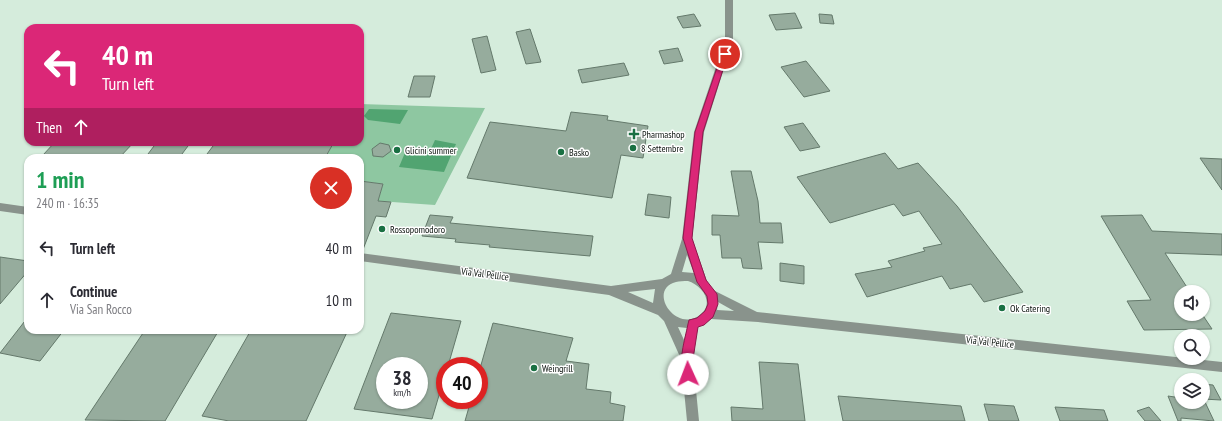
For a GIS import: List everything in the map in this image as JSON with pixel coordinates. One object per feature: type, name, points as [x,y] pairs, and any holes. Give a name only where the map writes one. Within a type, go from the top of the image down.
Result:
[{"type":"street","points":[[675,277],[688,238],[699,132],[729,40],[729,0]]},
{"type":"street","points":[[0,207],[24,210]]},
{"type":"street","points":[[688,238],[702,282],[712,294],[758,317]]},
{"type":"street","name":"Via Val Pellice","points":[[364,258],[610,290]]},
{"type":"street","points":[[610,290],[664,283],[675,277],[688,276],[702,282]]},
{"type":"street","points":[[664,283],[658,292],[657,298],[687,359]]},
{"type":"street","points":[[610,290],[679,323],[693,324],[709,314],[713,304],[712,294]]},
{"type":"street","name":"Via Val Pellice","points":[[709,314],[758,317],[1222,368]]},
{"type":"street","points":[[693,324],[687,359],[693,421]]},
{"type":"shaded area","name":"Glicini summer","points":[[364,104],[485,108],[435,205],[378,201],[383,184],[364,182],[364,154],[327,154],[332,146],[364,146]]},
{"type":"shaded area","points":[[369,109],[408,110],[400,124],[368,120],[364,116]]},
{"type":"shaded area","points":[[435,140],[456,144],[444,172],[399,167],[407,148],[430,151]]},
{"type":"building","points":[[795,13],[802,28],[776,30],[769,15]]},
{"type":"building","points":[[694,14],[701,26],[683,28],[677,17]]},
{"type":"building","points":[[819,14],[832,15],[834,24],[820,23]]},
{"type":"building","points":[[530,29],[541,62],[526,64],[516,32]]},
{"type":"building","points":[[487,36],[496,70],[481,73],[472,39]]},
{"type":"building","points":[[678,48],[683,61],[664,64],[659,51]]},
{"type":"building","points":[[806,61],[830,91],[804,97],[781,67]]},
{"type":"building","points":[[624,63],[629,75],[582,83],[578,70]]},
{"type":"building","points":[[414,76],[435,76],[430,97],[408,97]]},
{"type":"building","name":"Basko","points":[[571,112],[608,116],[607,120],[648,126],[643,158],[621,155],[612,198],[467,178],[490,122],[566,131]]},
{"type":"building","points":[[803,123],[820,147],[800,151],[784,127]]},
{"type":"building","points":[[380,143],[389,145],[391,151],[383,157],[373,156],[372,149]]},
{"type":"building","points":[[51,146],[130,146],[123,154],[44,154]]},
{"type":"building","points":[[154,146],[188,146],[182,154],[148,154]]},
{"type":"building","points":[[213,146],[332,146],[327,154],[207,154]]},
{"type":"building","points":[[885,153],[898,169],[918,163],[957,206],[1023,292],[984,302],[971,284],[950,289],[942,276],[867,297],[855,274],[892,267],[888,261],[925,251],[923,248],[942,244],[919,211],[903,216],[894,204],[830,223],[797,177]]},
{"type":"building","points":[[1200,158],[1222,159],[1222,190]]},
{"type":"building","points":[[731,171],[751,171],[758,201],[760,223],[781,223],[783,243],[758,242],[762,269],[743,268],[741,258],[722,258],[720,235],[712,235],[712,215],[739,216]]},
{"type":"building","points":[[364,182],[383,184],[378,201],[391,202],[386,217],[376,216],[364,247]]},
{"type":"building","points":[[648,194],[671,197],[669,218],[645,215]]},
{"type":"building","points":[[430,215],[453,217],[450,223],[593,236],[590,256],[489,247],[490,245],[455,242],[456,239],[422,236]]},
{"type":"building","points":[[1142,215],[1152,231],[1222,234],[1222,255],[1165,253],[1186,285],[1174,285],[1174,321],[1207,321],[1212,329],[1144,330],[1127,301],[1151,300],[1101,216]]},
{"type":"building","points":[[0,257],[24,260],[24,276],[0,304]]},
{"type":"building","points":[[780,263],[804,266],[804,284],[780,281]]},
{"type":"building","points":[[391,313],[461,321],[451,357],[436,357],[436,405],[432,419],[354,409]]},
{"type":"building","points":[[24,322],[24,334],[61,334],[40,361],[0,353]]},
{"type":"building","name":"Weingrill","points":[[493,323],[573,338],[566,361],[589,364],[586,389],[611,392],[610,403],[625,406],[623,421],[465,421],[468,409],[488,409],[488,357],[483,357]]},
{"type":"building","points":[[142,334],[217,334],[165,421],[85,420]]},
{"type":"building","points":[[249,334],[346,334],[306,421],[229,421],[202,416]]},
{"type":"building","points":[[759,362],[798,364],[805,421],[732,421],[731,407],[763,409]]},
{"type":"building","points":[[1210,385],[1213,385],[1221,400],[1210,399]]},
{"type":"building","points":[[838,396],[961,406],[965,421],[843,421]]},
{"type":"building","points":[[1168,396],[1174,397],[1174,409],[1208,409],[1214,421],[1181,418],[1181,421],[1178,421]]},
{"type":"building","points":[[984,404],[1014,406],[1019,421],[989,421]]},
{"type":"building","points":[[1055,407],[1104,410],[1108,421],[1060,421]]},
{"type":"building","points":[[1149,407],[1161,421],[1145,421],[1137,411]]},
{"type":"place","name":"Pharmashop","points":[[634,134]]},
{"type":"place","name":"8 Settembre","points":[[633,148]]},
{"type":"place","name":"Glicini summer","points":[[397,150]]},
{"type":"place","name":"Basko","points":[[561,152]]},
{"type":"place","name":"Rossopomodoro","points":[[382,229]]},
{"type":"place","name":"Ok Catering","points":[[1002,308]]},
{"type":"place","name":"Weingrill","points":[[534,368]]},
{"type":"route","points":[[688,374],[687,359],[693,324],[709,314],[713,304],[712,294],[702,282],[688,238],[699,132],[725,54]]}]
